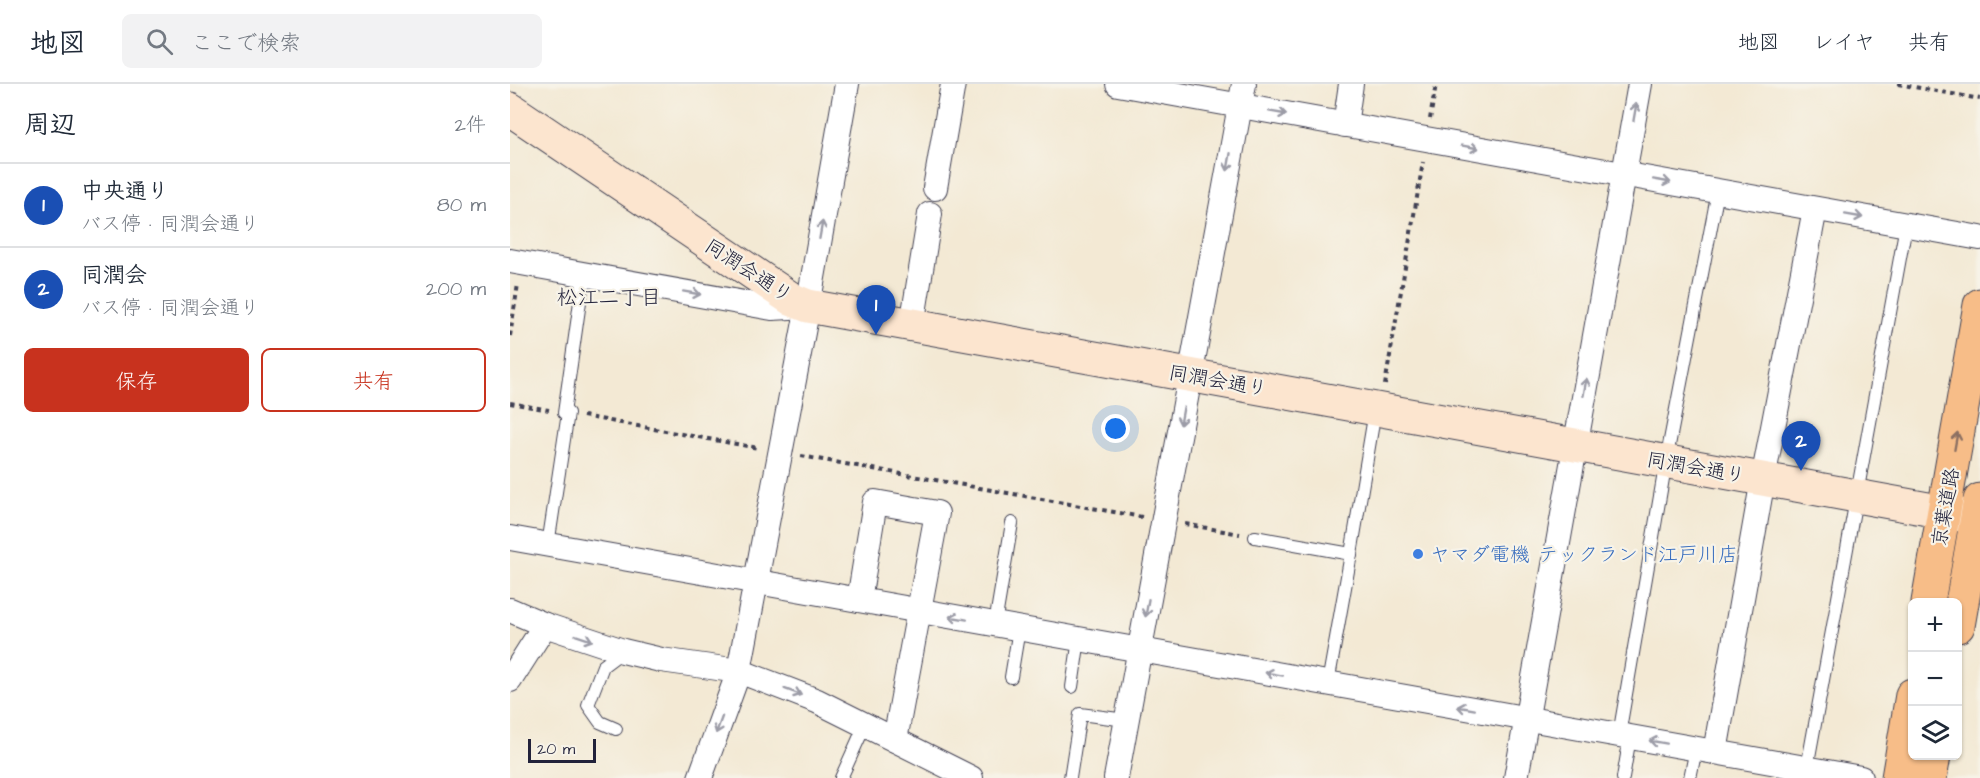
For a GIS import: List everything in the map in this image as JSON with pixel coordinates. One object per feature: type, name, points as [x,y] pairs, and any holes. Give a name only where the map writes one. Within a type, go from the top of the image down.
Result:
[{"type":"highway","name":"京葉道路","points":[[1929,598],[1980,305]]},
{"type":"highway","name":"京葉道路","points":[[1962,604],[1979,512]]},
{"type":"highway","points":[[1898,778],[1910,706]]},
{"type":"highway","points":[[1930,778],[1933,760]]},
{"type":"street","points":[[700,778],[739,671],[808,306],[847,84]]},
{"type":"street","points":[[935,188],[953,84]]},
{"type":"street","points":[[1118,84],[1242,95],[1345,125],[1980,238]]},
{"type":"street","points":[[1345,125],[1351,84]]},
{"type":"street","points":[[1516,778],[1640,84]]},
{"type":"street","points":[[1116,778],[1242,95]]},
{"type":"street","name":"同潤会通り","points":[[510,109],[783,294],[808,306],[1944,512],[1979,512]]},
{"type":"street","points":[[1705,750],[1763,479],[1815,209]]},
{"type":"street","points":[[912,325],[930,214]]},
{"type":"street","points":[[516,262],[772,308],[808,306]]},
{"type":"street","points":[[859,600],[875,502],[937,513],[895,740]]},
{"type":"street","points":[[510,538],[1861,778]]},
{"type":"street","points":[[510,610],[545,625],[622,651],[661,660],[739,671],[817,701],[971,778]]},
{"type":"street","points":[[510,680],[545,625]]},
{"type":"lane","points":[[1623,778],[1624,736],[1666,461],[1718,191]]},
{"type":"lane","points":[[1807,768],[1906,225]]},
{"type":"lane","points":[[548,545],[584,274]]},
{"type":"lane","points":[[1328,683],[1378,409]]},
{"type":"lane","points":[[995,624],[1012,523]]},
{"type":"lane","points":[[1255,537],[1351,554]]},
{"type":"lane","points":[[1011,677],[1019,628]]},
{"type":"lane","points":[[1072,687],[1079,639]]},
{"type":"lane","points":[[616,729],[600,722],[588,705],[603,666],[622,651]]},
{"type":"lane","points":[[1071,778],[1080,714],[1126,720]]},
{"type":"lane","points":[[841,778],[865,725]]},
{"type":"lane","points":[[1690,778],[1705,750]]},
{"type":"path","points":[[1378,409],[1436,84]]},
{"type":"path","points":[[1898,84],[1980,99]]},
{"type":"path","points":[[510,336],[516,262]]},
{"type":"path","points":[[510,403],[1255,537]]},
{"type":"place","name":"中央通り","points":[[876,335]]},
{"type":"place","name":"同潤会","points":[[1801,471]]},
{"type":"place","name":"ヤマダ電機 テックランド江戸川店","points":[[1418,554]]},
{"type":"district","name":"松江二丁目","points":[[609,297]]}]
